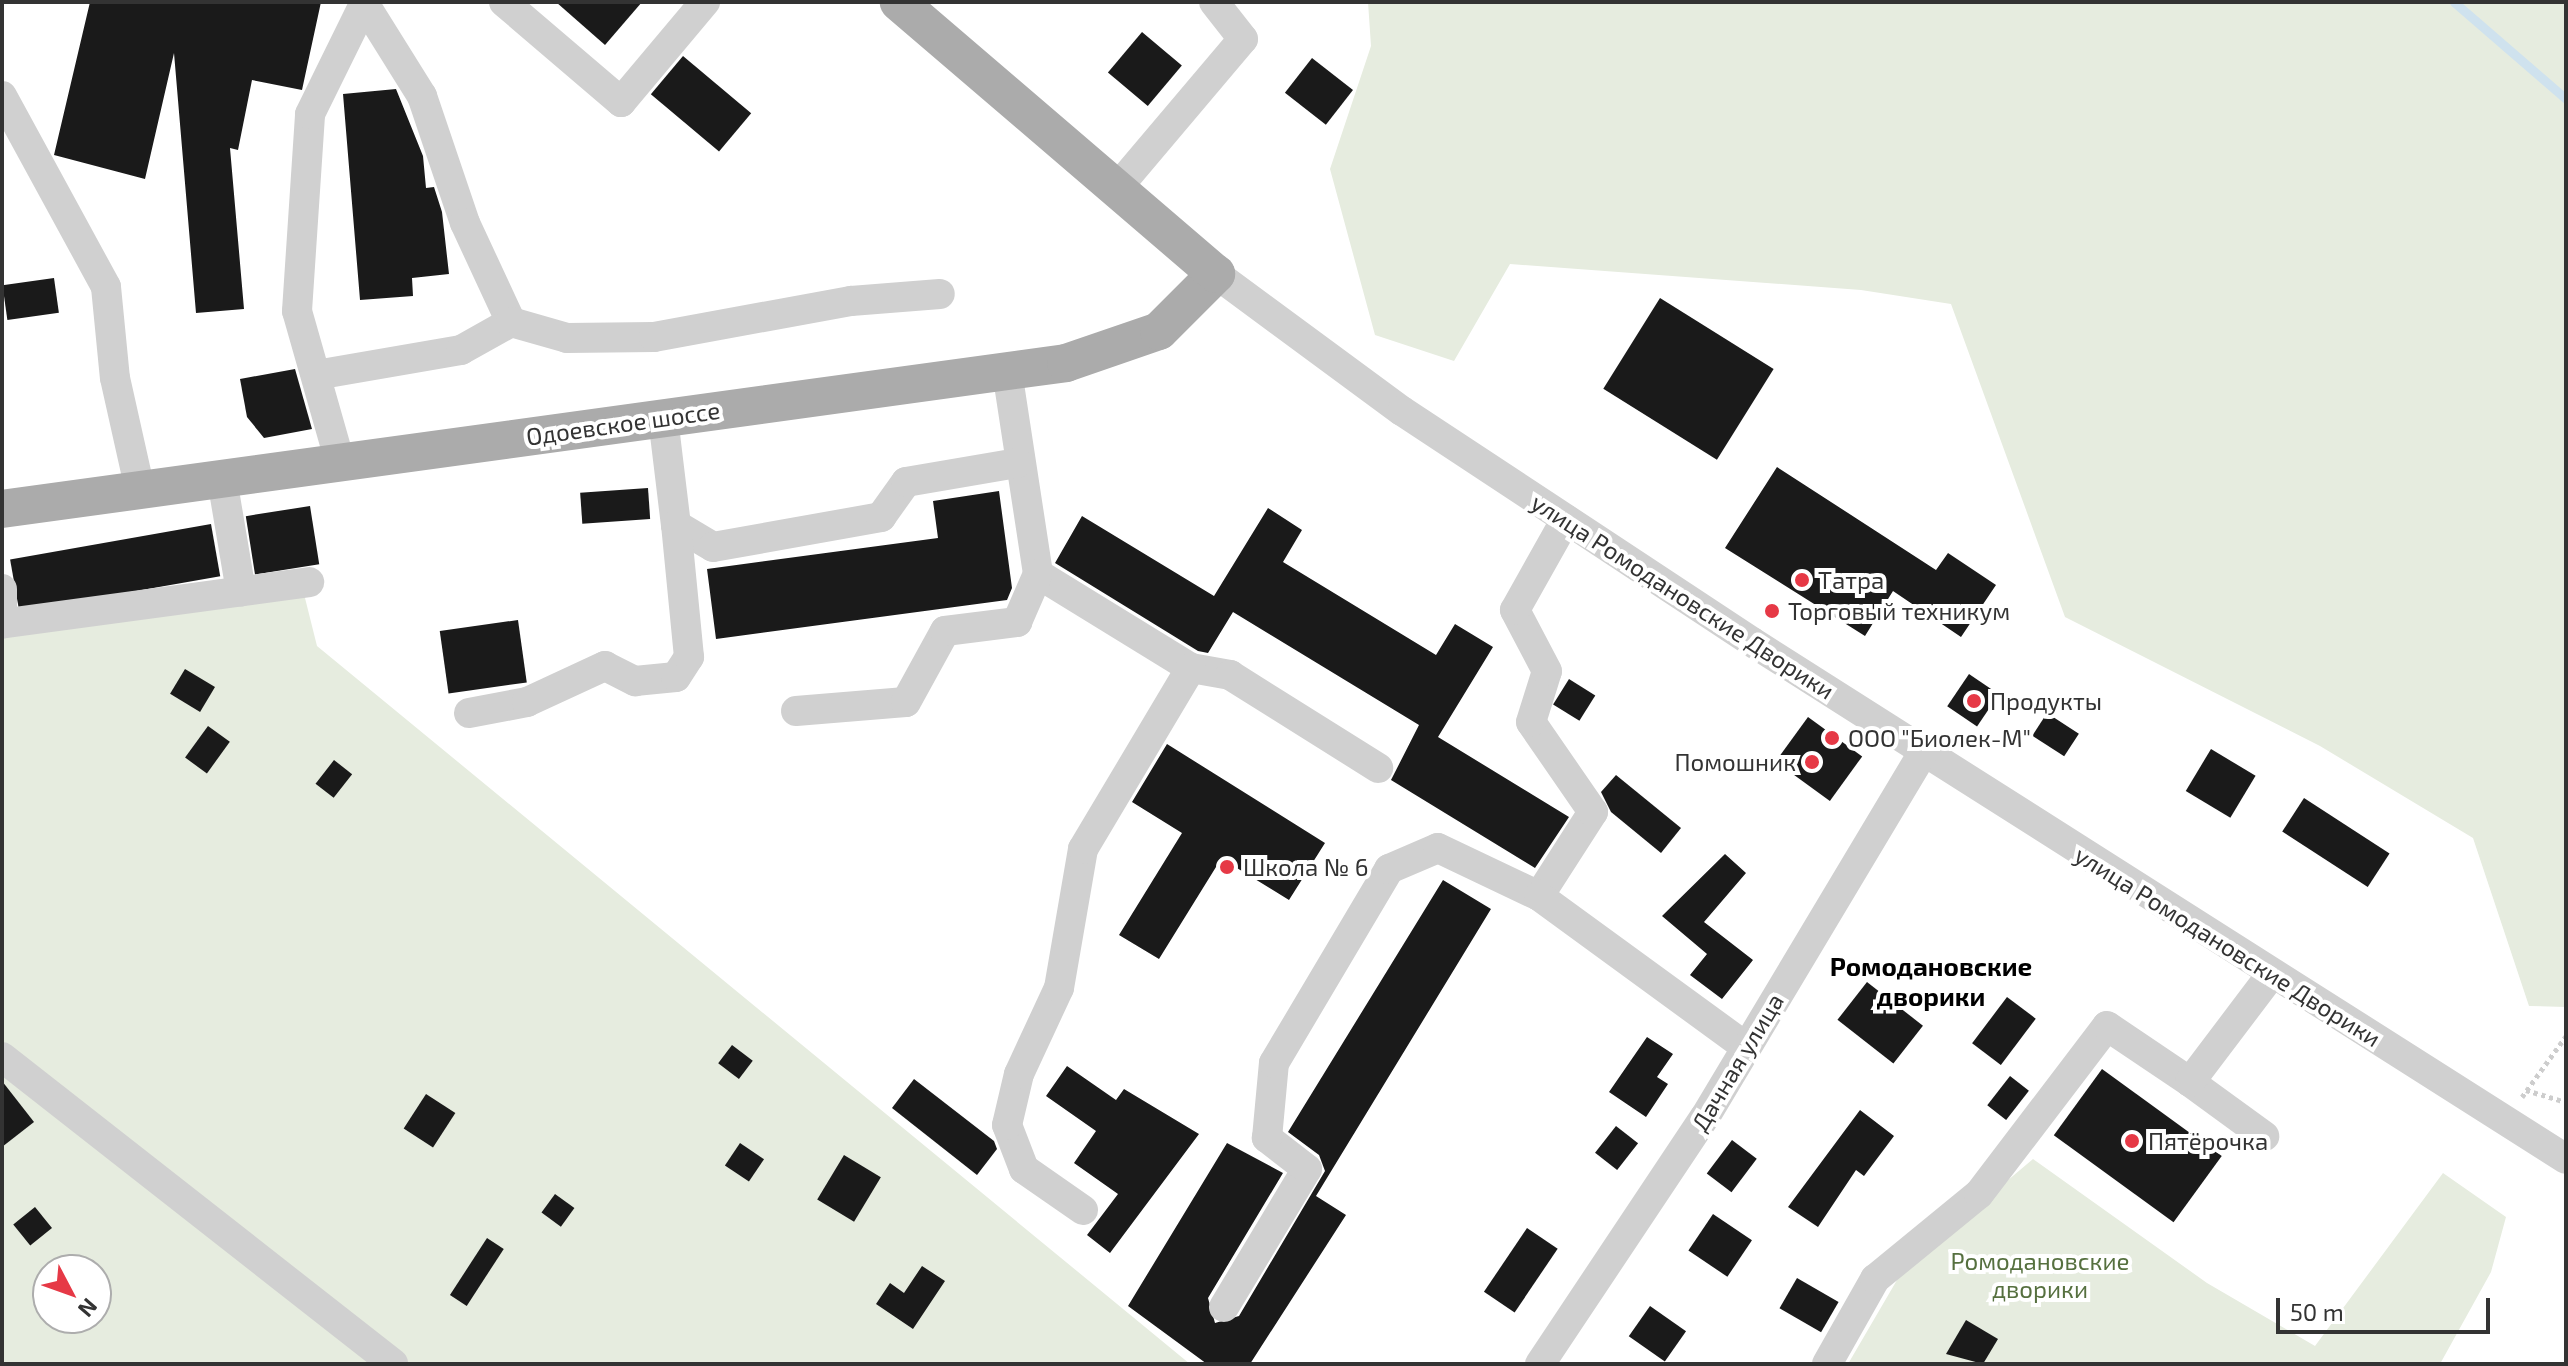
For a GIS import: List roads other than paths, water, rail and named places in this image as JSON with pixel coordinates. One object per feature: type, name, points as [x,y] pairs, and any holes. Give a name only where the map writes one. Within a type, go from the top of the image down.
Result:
[{"type":"main road","points":[[899,2],[1216,274]]},
{"type":"main road","name":"Одоевское шоссе","points":[[2,509],[1066,363],[1159,331],[1216,274]]},
{"type":"street","points":[[504,2],[621,102],[705,2]]},
{"type":"street","points":[[1117,188],[1243,39],[1214,2]]},
{"type":"street","points":[[366,5],[422,96],[465,223],[511,322]]},
{"type":"street","points":[[340,462],[297,311],[310,114],[366,5]]},
{"type":"street","points":[[2,96],[106,287],[115,378],[140,490]]},
{"type":"street","name":"улица Ромодановские Дворики","points":[[1216,274],[1566,519],[1923,753],[2566,1159]]},
{"type":"street","points":[[316,375],[461,350],[511,322],[567,338],[654,337],[851,301],[940,294]]},
{"type":"street","points":[[796,711],[906,702],[945,631],[1017,622],[1038,574],[1017,463],[1007,371]]},
{"type":"street","points":[[469,713],[527,702],[605,666],[635,681],[676,677],[689,657],[663,418]]},
{"type":"street","points":[[676,525],[713,547],[881,517],[906,482],[1017,463]]},
{"type":"street","points":[[222,479],[241,591]]},
{"type":"street","points":[[1539,896],[1593,812],[1531,722],[1547,671],[1515,610],[1566,519]]},
{"type":"street","points":[[1038,574],[1191,668],[1230,675],[1378,768]]},
{"type":"street","points":[[2,589],[5,623],[309,582]]},
{"type":"street","points":[[1083,1210],[1024,1169],[1007,1125],[1019,1074],[1059,988],[1083,849],[1191,668]]},
{"type":"street","name":"Дачная улица","points":[[1540,1364],[1746,1047],[1923,753]]},
{"type":"street","points":[[1224,1307],[1307,1169],[1267,1138],[1274,1063],[1389,869],[1438,848],[1539,896],[1746,1047]]},
{"type":"street","points":[[2190,1082],[2271,975]]},
{"type":"street","points":[[1827,1364],[1875,1279],[1979,1194],[2107,1026],[2264,1136]]},
{"type":"street","points":[[2,1057],[393,1364]]},
{"type":"waterway","points":[[2454,2],[2566,99]]},
{"type":"place","name":"Татра","points":[[1802,580]]},
{"type":"place","name":"Торговый техникум","points":[[1772,611]]},
{"type":"place","name":"Продукты","points":[[1974,701]]},
{"type":"place","name":"ООО \"Биолек-М\"","points":[[1832,738]]},
{"type":"place","name":"Помошник","points":[[1812,762]]},
{"type":"place","name":"Школа № 6","points":[[1227,867]]},
{"type":"place","name":"Пятёрочка","points":[[2132,1141]]},
{"type":"district","name":"Ромодановские дворики","points":[[1931,981]]}]
